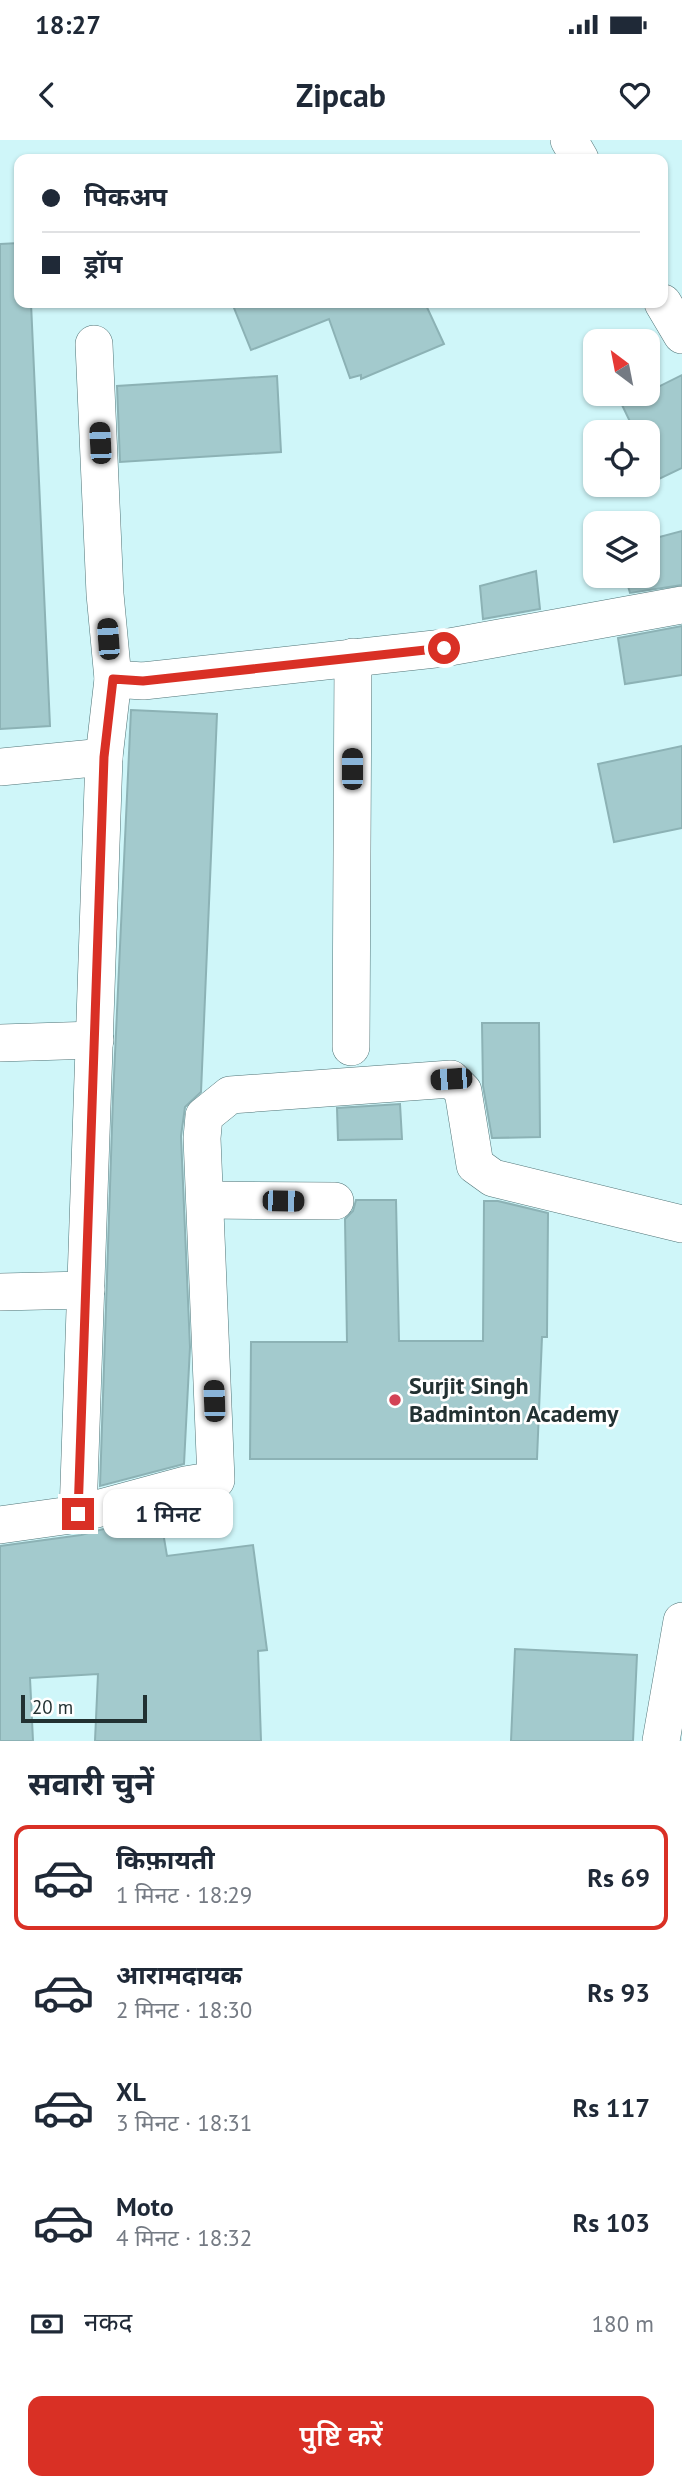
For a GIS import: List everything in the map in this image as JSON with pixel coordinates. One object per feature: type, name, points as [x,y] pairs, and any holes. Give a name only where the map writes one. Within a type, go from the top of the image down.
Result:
[{"type":"street","points":[[666,308],[682,335]]},
{"type":"street","points":[[78,1514],[104,757],[113,679],[105,594],[94,344]]},
{"type":"street","points":[[113,679],[143,681],[444,648],[682,605]]},
{"type":"street","points":[[351,1047],[353,657]]},
{"type":"street","points":[[0,767],[104,757]]},
{"type":"street","points":[[0,1043],[96,1040]]},
{"type":"street","points":[[0,1525],[78,1514],[185,1485],[216,1480],[202,1138],[204,1116],[230,1096],[451,1079],[463,1091],[475,1165],[493,1178],[682,1224]]},
{"type":"street","points":[[205,1200],[335,1201]]},
{"type":"street","points":[[0,1292],[86,1290]]},
{"type":"street","points":[[661,1741],[682,1621]]},
{"type":"building","points":[[14,243],[14,308],[31,308],[50,726],[0,729],[0,244]]},
{"type":"building","points":[[234,308],[427,308],[444,344],[361,379],[361,375],[350,378],[329,319],[251,350]]},
{"type":"building","points":[[682,375],[682,468],[660,479],[660,420],[629,420],[622,406],[660,406],[660,386]]},
{"type":"building","points":[[277,376],[281,452],[120,462],[117,386]]},
{"type":"building","points":[[682,531],[682,585],[630,593],[629,588],[660,588],[660,537]]},
{"type":"building","points":[[536,571],[540,609],[483,619],[480,586]]},
{"type":"building","points":[[682,626],[682,675],[625,684],[618,638]]},
{"type":"building","points":[[131,710],[217,714],[201,1092],[185,1107],[181,1136],[190,1347],[184,1464],[100,1486],[113,1097]]},
{"type":"building","points":[[682,746],[682,828],[614,842],[598,764]]},
{"type":"building","points":[[482,1023],[539,1023],[540,1137],[492,1138],[483,1086]]},
{"type":"building","points":[[400,1104],[402,1139],[338,1140],[337,1108]]},
{"type":"building","name":"Surjit Singh Badminton Academy","points":[[356,1200],[396,1200],[399,1341],[483,1341],[484,1201],[498,1201],[548,1213],[547,1337],[542,1337],[537,1459],[250,1459],[251,1342],[347,1342],[345,1219],[353,1211]]},
{"type":"building","points":[[160,1514],[167,1556],[253,1545],[267,1650],[258,1651],[261,1741],[95,1741],[98,1674],[30,1678],[33,1741],[0,1741],[0,1546],[81,1535]]},
{"type":"building","points":[[515,1649],[637,1655],[633,1741],[511,1741]]},
{"type":"place","name":"Surjit Singh Badminton Academy","points":[[395,1400]]},
{"type":"route","points":[[78,1514],[104,757],[108,702],[113,679],[143,681],[444,648]]}]
